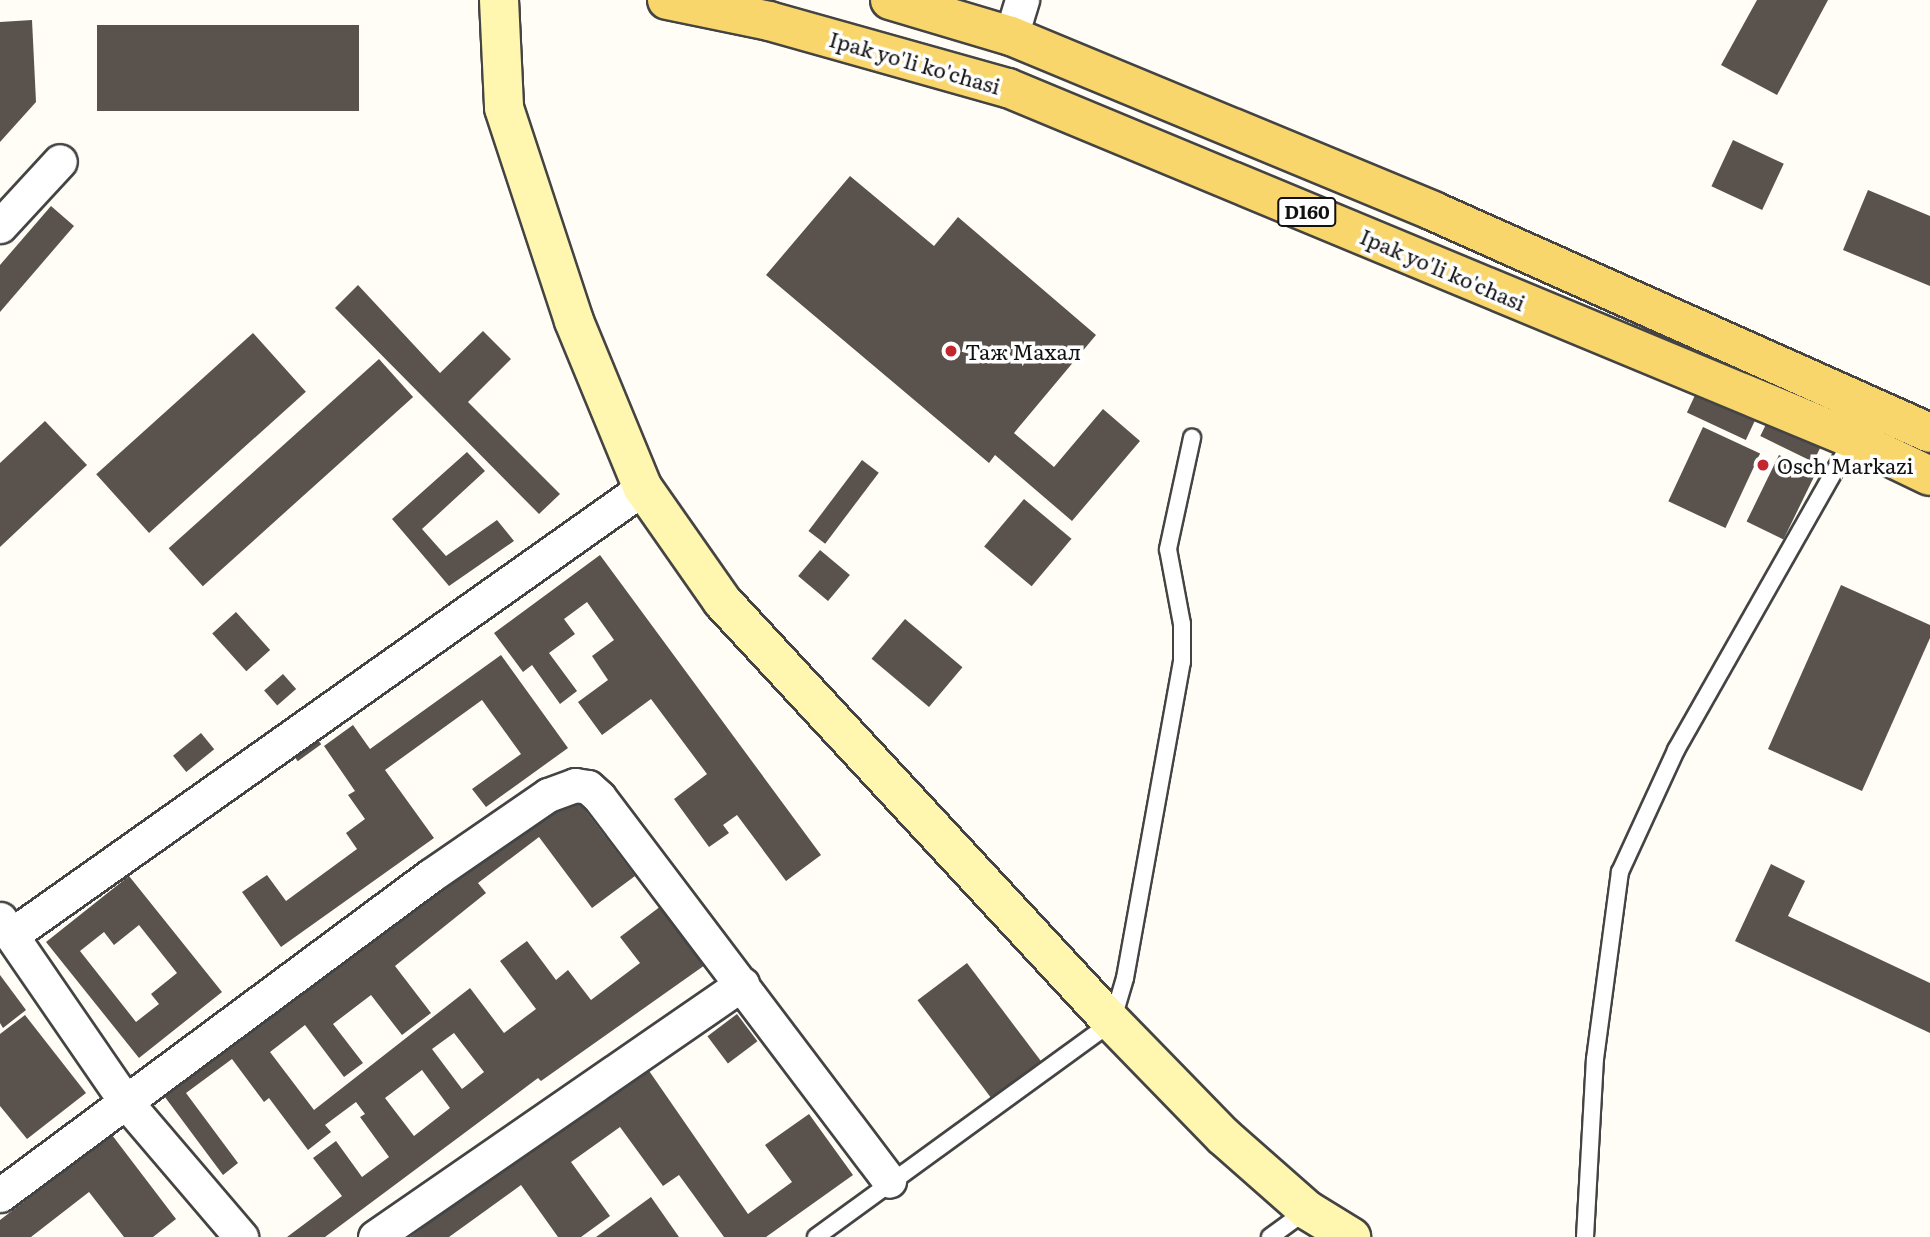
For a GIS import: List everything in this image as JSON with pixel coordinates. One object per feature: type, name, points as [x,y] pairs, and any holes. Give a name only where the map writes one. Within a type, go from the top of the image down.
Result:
[{"type":"main road","points":[[499,0],[504,108],[574,321],[643,488],[722,601],[1112,1022],[1206,1119],[1307,1210],[1351,1237]]},
{"type":"main road","name":"Ipak yo'li ko'chasi","points":[[667,0],[769,20],[1008,88],[1853,439],[1930,476]]},
{"type":"main road","name":"D160","points":[[890,0],[1017,18],[1433,211],[1930,433]]},
{"type":"street","points":[[0,226],[60,161]]},
{"type":"street","points":[[241,1237],[125,1101],[6,927],[643,488]]},
{"type":"street","points":[[0,1195],[430,876],[548,795],[575,785],[588,787],[599,797],[889,1181]]},
{"type":"street","points":[[375,1237],[742,984]]},
{"type":"lane","points":[[816,1237],[889,1181],[1112,1022],[1125,978],[1182,662],[1182,624],[1168,549],[1192,438]]},
{"type":"lane","points":[[1584,1237],[1595,1059],[1620,872],[1676,750],[1853,439]]},
{"type":"lane","points":[[1270,1237],[1307,1210]]},
{"type":"building","points":[[1757,0],[1828,0],[1777,95],[1721,65]]},
{"type":"building","points":[[32,20],[36,102],[0,142],[0,22]]},
{"type":"building","points":[[97,25],[359,25],[359,111],[97,111]]},
{"type":"building","points":[[1733,140],[1784,164],[1762,210],[1711,186]]},
{"type":"building","points":[[850,176],[934,246],[958,217],[1096,335],[1014,433],[1054,467],[1103,409],[1140,441],[1072,521],[995,455],[989,463],[766,275]]},
{"type":"building","points":[[1868,190],[1930,216],[1930,286],[1843,250]]},
{"type":"building","points":[[51,206],[74,226],[0,312],[0,265]]},
{"type":"building","points":[[358,285],[440,373],[483,331],[511,359],[468,402],[560,494],[539,514],[335,308]]},
{"type":"building","points":[[253,333],[306,392],[149,533],[96,474]]},
{"type":"building","points":[[379,359],[413,397],[203,586],[169,548]]},
{"type":"building","points":[[1703,378],[1762,405],[1746,440],[1687,412]]},
{"type":"building","points":[[1773,410],[1826,436],[1813,462],[1760,436]]},
{"type":"building","points":[[45,421],[87,465],[0,547],[0,463]]},
{"type":"building","points":[[1703,427],[1760,454],[1725,528],[1668,501]]},
{"type":"building","points":[[467,452],[485,471],[422,529],[446,556],[497,520],[514,541],[449,586],[392,519]]},
{"type":"building","points":[[1779,455],[1816,473],[1783,539],[1747,522]]},
{"type":"building","points":[[862,460],[879,473],[825,544],[808,531]]},
{"type":"building","points":[[1024,499],[1071,539],[1032,586],[984,546]]},
{"type":"building","points":[[820,550],[850,575],[828,601],[798,576]]},
{"type":"building","points":[[600,555],[821,855],[786,881],[737,815],[723,825],[729,833],[709,847],[674,799],[707,774],[651,699],[602,735],[578,702],[608,680],[592,656],[614,640],[587,602],[564,619],[575,634],[549,653],[577,691],[560,704],[532,665],[523,672],[494,633]]},
{"type":"building","points":[[1841,585],[1930,625],[1930,638],[1862,791],[1768,749]]},
{"type":"building","points":[[236,612],[270,650],[246,671],[212,633]]},
{"type":"building","points":[[905,619],[962,667],[929,707],[872,659]]},
{"type":"building","points":[[501,655],[568,748],[486,807],[472,789],[521,754],[482,700],[385,770],[434,838],[281,947],[242,892],[267,875],[286,901],[357,849],[346,833],[365,819],[348,795],[355,791],[324,746],[353,725],[370,749]]},
{"type":"building","points":[[283,674],[296,689],[277,705],[264,690]]},
{"type":"building","points":[[201,733],[214,749],[186,772],[173,756]]},
{"type":"building","points":[[313,733],[321,744],[298,761],[290,750]]},
{"type":"building","points":[[569,789],[635,876],[592,908],[539,837],[478,883],[486,893],[395,966],[431,1013],[402,1035],[371,995],[333,1024],[363,1063],[344,1077],[305,1025],[270,1052],[314,1110],[470,988],[504,1033],[536,1009],[500,961],[527,941],[556,980],[568,970],[591,1000],[640,963],[620,937],[661,906],[705,965],[541,1081],[538,1078],[325,1237],[287,1237],[342,1196],[313,1158],[336,1141],[362,1177],[389,1157],[360,1117],[365,1114],[356,1102],[325,1125],[331,1132],[308,1150],[269,1098],[264,1102],[232,1059],[186,1093],[238,1163],[223,1175],[156,1085]],"holes":[[[454,1033],[484,1072],[462,1089],[432,1049]],[[422,1070],[450,1108],[414,1136],[385,1098]]]},
{"type":"building","points":[[1771,864],[1805,881],[1788,916],[1930,983],[1930,1033],[1735,941]]},
{"type":"building","points":[[129,876],[222,992],[139,1058],[46,942]],"holes":[[[139,925],[177,973],[151,994],[159,1004],[136,1022],[80,951],[104,932],[114,945]]]},
{"type":"building","points":[[967,963],[1042,1062],[992,1099],[917,1000]]},
{"type":"building","points":[[0,975],[26,1010],[3,1028],[0,1023]]},
{"type":"building","points":[[737,1014],[757,1041],[728,1063],[707,1036]]},
{"type":"building","points":[[25,1015],[86,1093],[27,1139],[0,1106],[0,1034]]},
{"type":"building","points":[[645,1065],[748,1214],[792,1182],[765,1145],[809,1114],[853,1175],[766,1237],[724,1237],[679,1175],[663,1186],[620,1127],[571,1162],[610,1216],[581,1237],[558,1237],[521,1185],[449,1237],[410,1237]]},
{"type":"building","points":[[112,1135],[176,1219],[153,1237],[124,1237],[89,1192],[31,1237],[0,1237],[0,1220]]},
{"type":"building","points":[[651,1197],[679,1237],[596,1237]]},
{"type":"place","name":"Таж Махал","points":[[951,351]]},
{"type":"place","name":"Osch Markazi","points":[[1763,465]]}]
